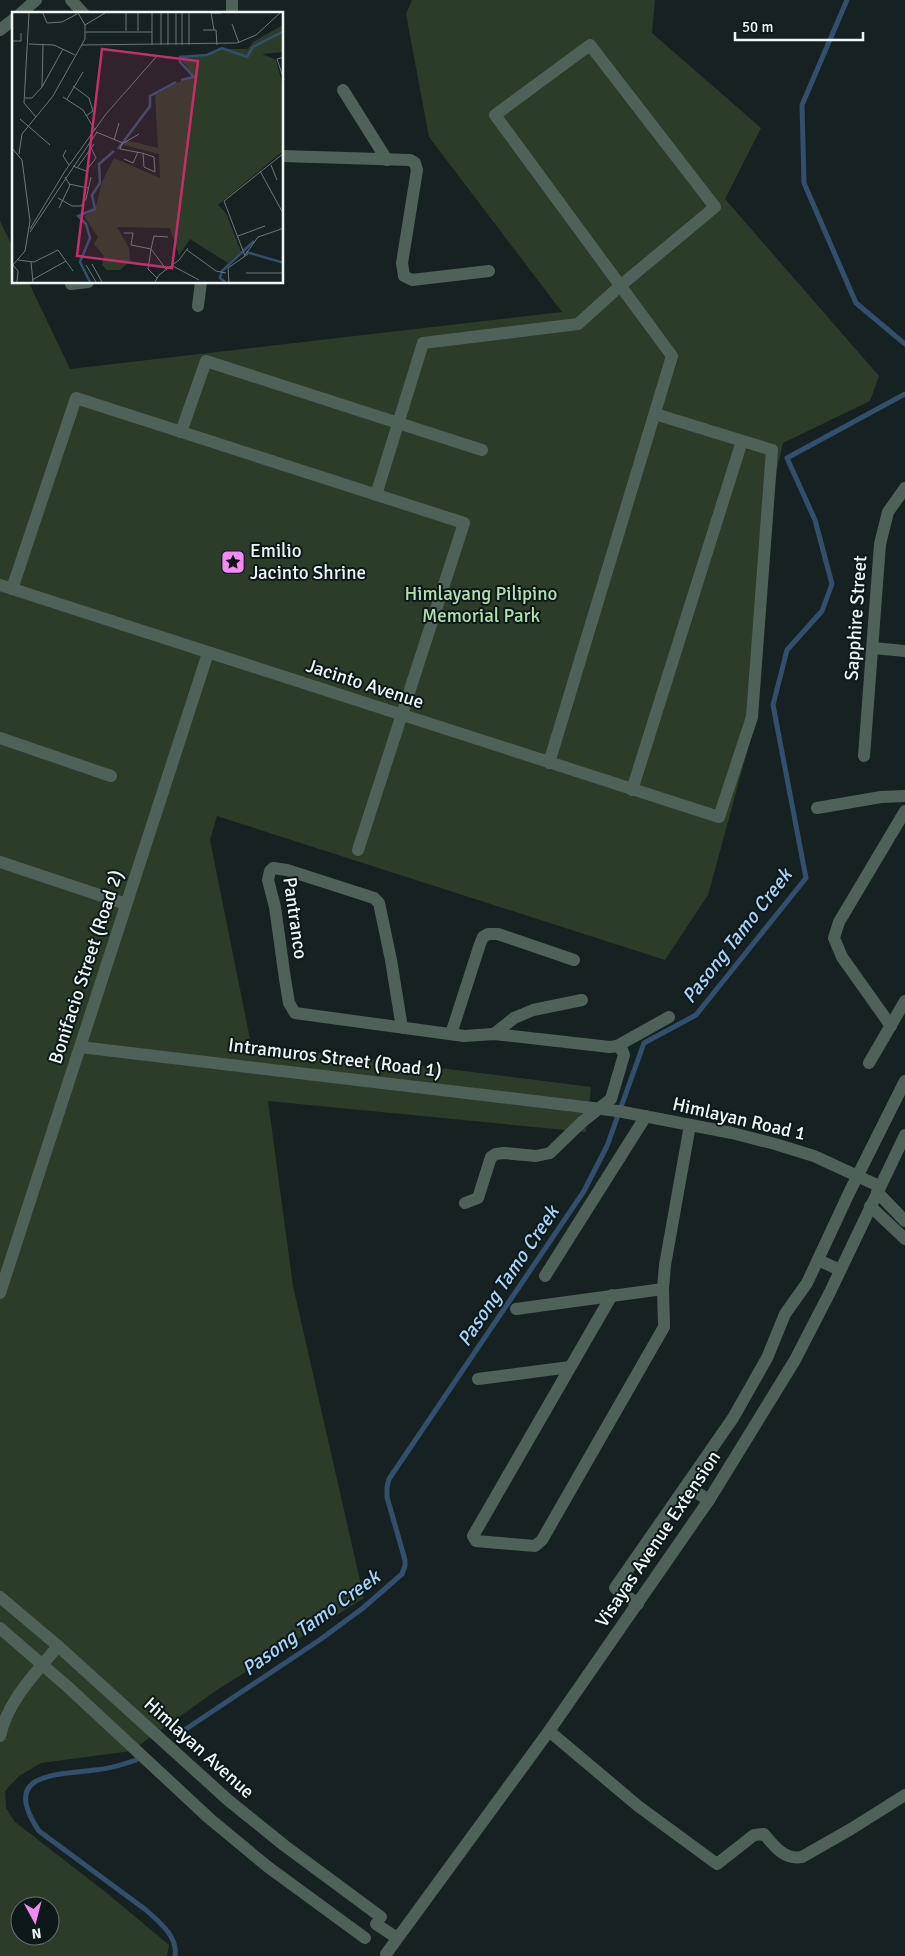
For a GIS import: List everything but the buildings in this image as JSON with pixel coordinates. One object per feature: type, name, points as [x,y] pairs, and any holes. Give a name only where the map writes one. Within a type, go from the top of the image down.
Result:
[{"type":"street","points":[[22,12],[36,0]]},
{"type":"street","points":[[71,0],[82,12]]},
{"type":"street","points":[[0,30],[12,20]]},
{"type":"street","points":[[376,495],[423,343],[578,324],[620,286],[715,207],[590,44],[495,115],[620,286],[672,356],[549,763]]},
{"type":"street","points":[[343,90],[387,160]]},
{"type":"street","points":[[284,156],[410,160],[417,166],[402,263],[404,276],[407,279],[417,280],[489,271]]},
{"type":"street","points":[[198,306],[201,284]]},
{"type":"street","points":[[181,432],[206,361],[482,450]]},
{"type":"street","points":[[6,587],[76,398],[464,523],[358,850]]},
{"type":"street","points":[[632,790],[742,441],[655,414]]},
{"type":"street","name":"Jacinto Avenue","points":[[6,587],[401,716],[719,817],[752,718],[772,450],[742,441]]},
{"type":"street","name":"Sapphire Street","points":[[864,756],[880,544],[888,512],[905,488]]},
{"type":"street","points":[[873,648],[905,651]]},
{"type":"street","name":"Bonifacio Street (Road 2)","points":[[0,1293],[208,653]]},
{"type":"street","points":[[0,738],[110,776]]},
{"type":"street","points":[[817,808],[881,797],[905,796]]},
{"type":"street","points":[[891,1026],[842,957],[834,938],[838,922],[905,811]]},
{"type":"street","points":[[0,862],[126,904]]},
{"type":"street","name":"Pantranco","points":[[402,1028],[379,903],[374,898],[287,870],[273,868],[270,871],[268,880],[275,907],[289,1003],[295,1013],[402,1028],[464,1036],[494,1034],[610,1047],[617,1046]]},
{"type":"street","points":[[451,1034],[475,956],[483,937],[488,934],[498,934],[574,960]]},
{"type":"street","points":[[494,1034],[514,1018],[533,1010],[582,1000]]},
{"type":"street","points":[[869,1062],[905,1001]]},
{"type":"street","points":[[465,1203],[478,1198],[492,1157],[496,1154],[504,1152],[536,1156],[550,1153],[591,1109],[612,1099],[624,1055],[617,1046],[669,1017]]},
{"type":"street","name":"Intramuros Street (Road 1)","points":[[80,1047],[333,1076],[591,1109]]},
{"type":"street","name":"Visayas Avenue Extension","points":[[638,1604],[615,1588],[733,1418],[768,1358],[785,1314],[808,1283],[857,1176],[905,1081]]},
{"type":"street","name":"Himlayan Road 1","points":[[591,1109],[646,1116],[783,1146],[814,1156],[857,1176],[878,1189]]},
{"type":"street","points":[[544,1276],[646,1116]]},
{"type":"street","points":[[612,1295],[473,1536],[476,1541],[535,1546],[542,1540],[664,1327],[663,1289],[665,1265],[690,1125]]},
{"type":"street","name":"Visayas Avenue Extension","points":[[386,1954],[549,1731],[709,1500],[795,1360],[905,1135]]},
{"type":"street","points":[[878,1189],[905,1221]]},
{"type":"street","points":[[870,1206],[905,1238]]},
{"type":"street","points":[[818,1260],[840,1270]]},
{"type":"street","points":[[516,1309],[663,1289]]},
{"type":"street","points":[[478,1379],[570,1367]]},
{"type":"street","points":[[686,1486],[709,1500]]},
{"type":"street","name":"Himlayan Avenue","points":[[0,1597],[58,1646],[228,1800],[378,1920],[397,1938]]},
{"type":"street","points":[[0,1628],[210,1819],[268,1867],[365,1938]]},
{"type":"street","points":[[0,1736],[7,1713],[14,1700],[58,1646]]},
{"type":"street","points":[[549,1731],[638,1806],[716,1864],[754,1835],[764,1834],[784,1854],[790,1857],[802,1857],[852,1829],[905,1795]]},
{"type":"green space","name":"Himlayang Pilipino Memorial Park","points":[[412,0],[655,0],[652,33],[761,128],[725,199],[879,376],[870,401],[783,443],[770,500],[756,719],[708,895],[665,960],[217,816],[210,840],[251,1044],[591,1087],[586,1132],[268,1101],[293,1286],[364,1598],[220,1688],[131,1751],[41,1763],[19,1776],[5,1791],[6,1808],[15,1822],[108,1894],[169,1945],[167,1956],[0,1956],[0,221],[12,246],[12,284],[29,284],[70,369],[562,312],[429,137],[406,14]]},
{"type":"waterway","name":"Pasong Tamo Creek","points":[[847,0],[802,105],[804,183],[856,303],[905,344]]},
{"type":"waterway","name":"Pasong Tamo Creek","points":[[177,1735],[321,1639],[363,1608],[402,1574],[405,1560],[387,1497],[389,1479],[584,1191],[607,1146],[644,1043],[696,1015],[806,878],[773,705],[787,650],[822,611],[832,584],[815,520],[787,458],[905,394]]},
{"type":"waterway","name":"Pasong Tamo Creek","points":[[136,1760],[105,1769],[49,1776],[37,1781],[29,1788],[26,1798],[29,1812],[39,1831],[156,1919],[171,1936],[174,1942],[175,1956]]},
{"type":"place","name":"Emilio Jacinto Shrine","points":[[233,562]]}]
